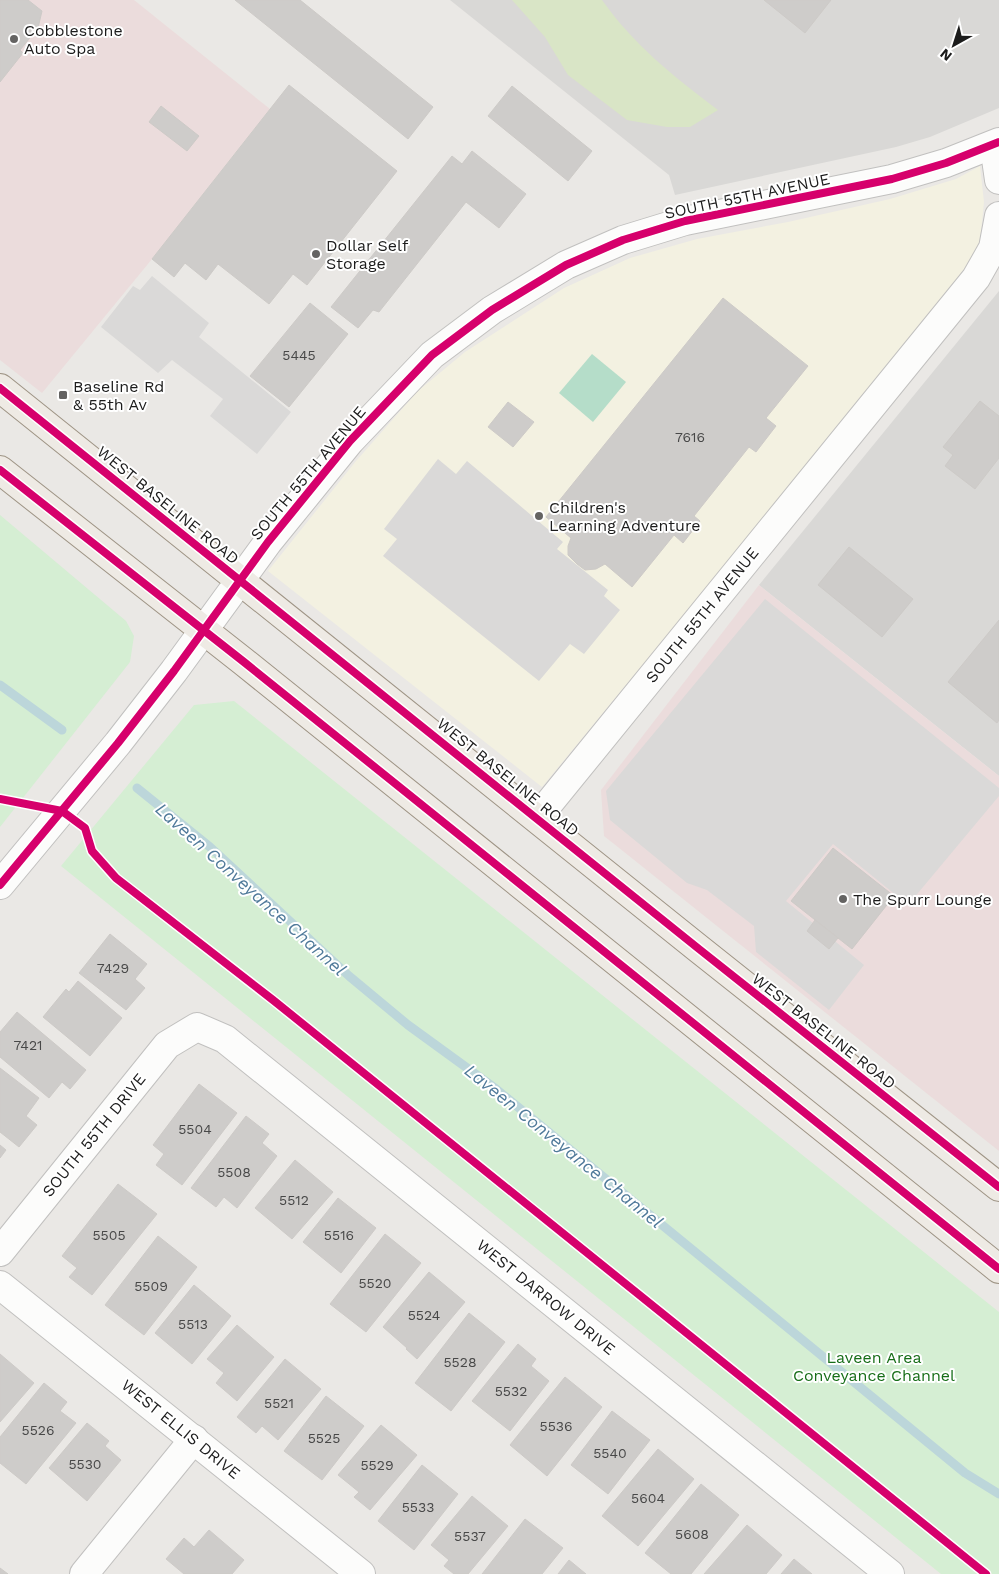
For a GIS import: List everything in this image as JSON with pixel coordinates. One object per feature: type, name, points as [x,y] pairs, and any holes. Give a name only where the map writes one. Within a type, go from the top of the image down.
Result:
[{"type":"main road","name":"WEST BASELINE ROAD","points":[[0,388],[999,1187]]},
{"type":"main road","points":[[0,470],[203,629],[999,1269]]},
{"type":"street","name":"SOUTH 55TH AVENUE","points":[[0,885],[118,743],[174,671],[240,580],[350,441],[432,355],[492,310],[566,265],[623,240],[685,221],[892,179],[946,163],[996,144],[999,180]]},
{"type":"street","name":"SOUTH 55TH AVENUE","points":[[537,818],[976,278],[993,248],[999,216]]},
{"type":"street","name":"SOUTH 55TH DRIVE","points":[[0,1252],[167,1045],[197,1027]]},
{"type":"street","name":"WEST DARROW DRIVE","points":[[197,1027],[225,1038],[890,1574]]},
{"type":"street","name":"WEST ELLIS DRIVE","points":[[0,1285],[361,1574]]},
{"type":"street","points":[[84,1574],[194,1439]]},
{"type":"shaded area","points":[[0,0],[134,0],[270,109],[152,259],[42,393],[0,360]]},
{"type":"shaded area","points":[[450,0],[999,0],[999,108],[930,137],[896,147],[675,195],[669,175]]},
{"type":"shaded area","name":"Children's Learning Adventure","points":[[980,166],[984,202],[979,251],[965,273],[542,787],[268,571],[356,461],[418,391],[465,352],[564,288],[630,258],[697,239],[788,222],[890,199],[956,179]]},
{"type":"shaded area","points":[[152,276],[209,323],[199,337],[291,412],[257,454],[210,416],[223,399],[172,360],[158,373],[101,327],[133,286],[140,290]]},
{"type":"shaded area","points":[[999,291],[999,776],[759,585]]},
{"type":"shaded area","points":[[438,459],[456,474],[467,461],[563,542],[557,549],[608,590],[604,596],[620,610],[584,654],[570,644],[539,681],[383,556],[397,539],[384,529]]},
{"type":"shaded area","points":[[759,585],[999,776],[999,1151],[604,836],[601,790]]},
{"type":"shaded area","points":[[765,599],[999,788],[999,796],[908,905],[833,844],[786,901],[864,965],[829,1010],[756,952],[754,926],[707,890],[687,883],[610,820],[606,791]]},
{"type":"green space","points":[[512,0],[602,0],[627,31],[655,59],[718,110],[690,127],[667,127],[627,120],[568,75],[545,37]]},
{"type":"green space","points":[[592,354],[626,382],[593,422],[559,393]]},
{"type":"green space","points":[[0,515],[126,621],[134,636],[130,662],[0,827]]},
{"type":"green space","name":"Laveen Area Conveyance Channel","points":[[234,701],[999,1312],[999,1574],[941,1574],[61,866],[194,705]]},
{"type":"building","name":"Cobblestone Auto Spa","points":[[0,0],[28,0],[42,11],[38,28],[20,50],[23,53],[0,82]]},
{"type":"building","points":[[235,0],[300,0],[433,107],[408,139]]},
{"type":"building","points":[[764,0],[831,0],[805,33]]},
{"type":"building","points":[[289,85],[397,171],[307,285],[293,274],[269,304],[218,264],[206,280],[185,263],[174,277],[152,259]]},
{"type":"building","points":[[512,86],[592,151],[568,181],[488,116]]},
{"type":"building","points":[[161,106],[199,136],[187,151],[149,122]]},
{"type":"building","points":[[472,151],[526,194],[499,228],[466,202],[379,312],[373,310],[358,328],[331,307],[452,156],[462,164]]},
{"type":"building","points":[[723,298],[808,366],[766,418],[776,426],[756,452],[749,447],[694,516],[700,521],[683,543],[674,535],[632,587],[605,564],[596,569],[585,570],[568,555],[568,546],[571,538],[546,517]]},
{"type":"building","points":[[310,303],[348,334],[289,407],[250,376]]},
{"type":"building","points":[[980,401],[999,416],[999,458],[975,489],[945,466],[953,455],[943,447]]},
{"type":"building","points":[[508,402],[534,422],[513,447],[488,427]]},
{"type":"building","points":[[849,547],[913,599],[882,637],[818,585]]},
{"type":"building","points":[[999,620],[999,720],[997,723],[948,682]]},
{"type":"building","name":"The Spurr Lounge","points":[[833,848],[894,896],[852,949],[791,901]]},
{"type":"building","points":[[815,920],[838,938],[829,949],[807,931]]},
{"type":"building","points":[[110,934],[147,964],[135,979],[145,988],[126,1010],[79,973]]},
{"type":"building","points":[[78,981],[122,1018],[90,1056],[43,1017],[66,989],[69,992]]},
{"type":"building","points":[[17,1012],[86,1070],[70,1089],[62,1082],[49,1098],[0,1057],[0,1032]]},
{"type":"building","points":[[0,1068],[39,1098],[26,1116],[37,1125],[19,1147],[0,1132]]},
{"type":"building","points":[[199,1084],[237,1113],[182,1185],[156,1165],[164,1154],[153,1145]]},
{"type":"building","points":[[246,1116],[269,1134],[262,1143],[277,1156],[237,1208],[224,1197],[216,1207],[191,1188]]},
{"type":"building","points":[[0,1145],[6,1150],[0,1158]]},
{"type":"building","points":[[295,1160],[333,1192],[292,1239],[255,1208]]},
{"type":"building","points":[[118,1184],[157,1214],[92,1295],[69,1277],[77,1268],[62,1256]]},
{"type":"building","points":[[338,1198],[376,1228],[341,1273],[303,1242]]},
{"type":"building","points":[[385,1234],[421,1263],[366,1332],[330,1304]]},
{"type":"building","points":[[158,1236],[197,1267],[144,1335],[105,1305]]},
{"type":"building","points":[[429,1272],[465,1302],[417,1359],[383,1327]]},
{"type":"building","points":[[194,1285],[231,1316],[192,1364],[155,1333]]},
{"type":"building","points":[[469,1313],[505,1342],[451,1411],[415,1383]]},
{"type":"building","points":[[237,1325],[274,1357],[237,1401],[216,1383],[224,1373],[207,1359]]},
{"type":"building","points":[[518,1344],[536,1359],[531,1366],[549,1381],[510,1431],[472,1401]]},
{"type":"building","points":[[0,1354],[34,1383],[0,1422]]},
{"type":"building","points":[[285,1359],[321,1389],[278,1440],[262,1426],[256,1433],[237,1417]]},
{"type":"building","points":[[565,1377],[602,1407],[547,1476],[510,1445]]},
{"type":"building","points":[[44,1383],[67,1402],[60,1411],[76,1423],[26,1484],[0,1463],[0,1437]]},
{"type":"building","points":[[326,1396],[364,1426],[322,1480],[284,1451]]},
{"type":"building","points":[[612,1411],[650,1440],[608,1494],[571,1465]]},
{"type":"building","points":[[87,1423],[109,1441],[105,1446],[121,1460],[87,1501],[49,1468]]},
{"type":"building","points":[[381,1425],[417,1455],[370,1510],[354,1497],[359,1492],[338,1475]]},
{"type":"building","points":[[658,1449],[694,1479],[638,1546],[602,1516]]},
{"type":"building","points":[[422,1465],[458,1494],[414,1550],[378,1521]]},
{"type":"building","points":[[701,1484],[739,1515],[691,1574],[671,1574],[645,1553]]},
{"type":"building","points":[[472,1496],[508,1526],[468,1574],[454,1574],[444,1566],[449,1560],[431,1545]]},
{"type":"building","points":[[525,1519],[563,1548],[542,1574],[482,1574]]},
{"type":"building","points":[[747,1525],[782,1555],[766,1574],[704,1574]]},
{"type":"building","points":[[209,1530],[244,1560],[232,1574],[184,1574],[166,1559],[184,1538],[194,1547]]},
{"type":"building","points":[[794,1559],[812,1574],[781,1574]]},
{"type":"building","points":[[569,1560],[586,1574],[558,1574]]},
{"type":"building","points":[[0,1568],[8,1574],[0,1574]]},
{"type":"waterway","name":"Laveen Conveyance Channel","points":[[0,685],[62,730]]},
{"type":"waterway","name":"Laveen Conveyance Channel","points":[[137,788],[210,847],[349,976],[408,1025],[496,1089],[965,1473],[999,1494]]},
{"type":"cycle path","points":[[0,885],[118,743],[174,671],[268,542],[350,441],[432,355],[492,310],[566,265],[623,240],[685,221],[892,179],[946,163],[999,142]]},
{"type":"cycle path","points":[[0,388],[699,949],[999,1187]]},
{"type":"cycle path","points":[[0,470],[244,662],[999,1269]]},
{"type":"cycle path","points":[[0,799],[62,811],[85,828],[92,851],[116,878],[273,1000],[986,1574]]},
{"type":"place","name":"Cobblestone Auto Spa","points":[[14,39]]},
{"type":"place","name":"Dollar Self Storage","points":[[316,254]]},
{"type":"place","name":"Baseline Rd & 55th Av","points":[[63,395]]},
{"type":"place","name":"Children's Learning Adventure","points":[[539,516]]},
{"type":"place","name":"The Spurr Lounge","points":[[843,899]]}]
